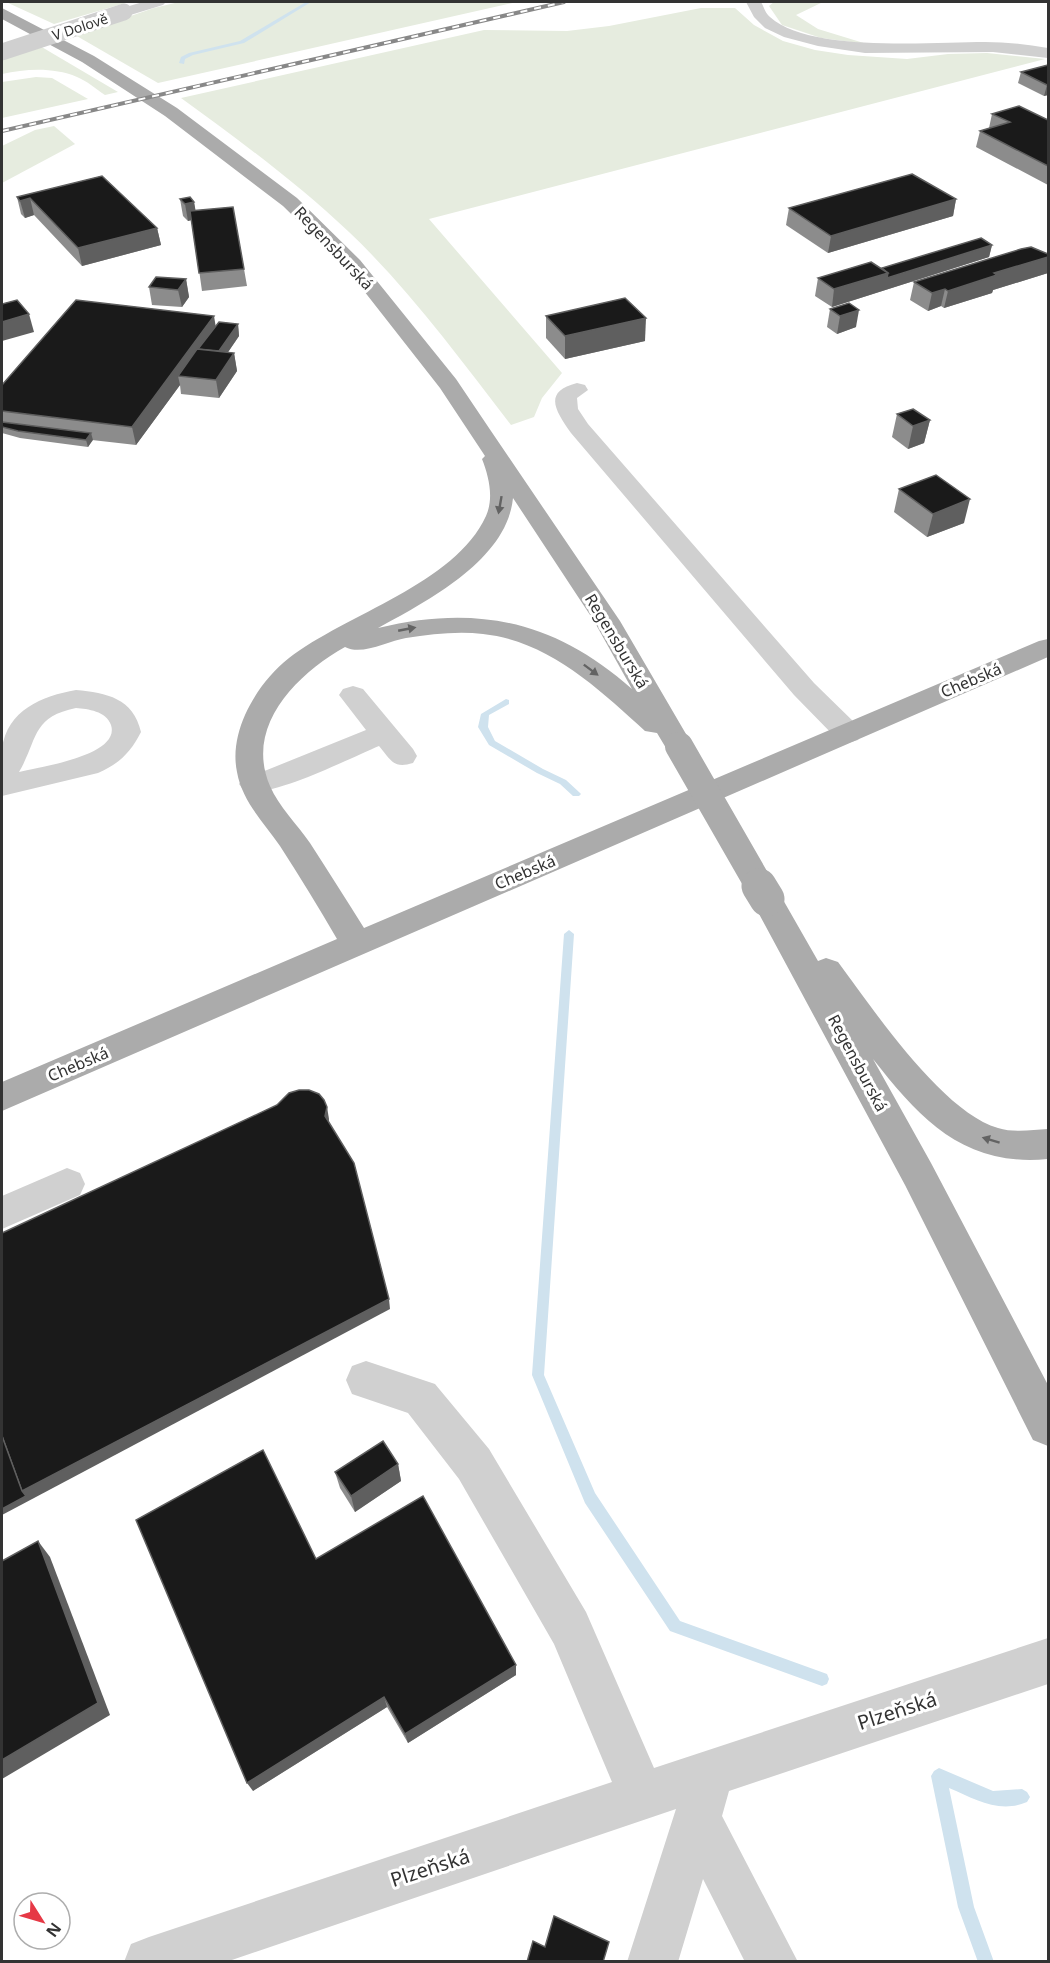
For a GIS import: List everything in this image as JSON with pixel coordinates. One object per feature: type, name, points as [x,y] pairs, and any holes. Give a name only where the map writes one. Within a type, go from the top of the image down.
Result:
[{"type":"main road","name":"Regensburská","points":[[2,13],[128,83],[180,118],[290,202],[353,264],[448,384],[607,621],[638,696],[679,746],[767,898],[799,943],[1048,1426]]},
{"type":"main road","points":[[357,944],[254,784],[248,747],[263,706],[278,684],[299,664],[326,645],[435,583],[460,566],[480,546],[500,512],[503,486],[495,461],[480,431]]},
{"type":"main road","points":[[278,684],[304,667],[356,642],[408,628],[458,623],[490,626],[529,635],[565,651],[638,696]]},
{"type":"main road","name":"Chebská","points":[[2,1097],[848,733],[1044,654]]},
{"type":"main road","points":[[799,943],[909,1077],[940,1111],[957,1124],[986,1140],[1019,1147],[1048,1144]]},
{"type":"street","name":"V Dolově","points":[[2,52],[158,2]]},
{"type":"street","points":[[754,2],[760,16],[776,29],[820,44],[860,49],[921,50],[984,47],[1026,49],[1048,53]]},
{"type":"street","points":[[577,390],[566,395],[567,409],[579,428],[804,689],[848,733]]},
{"type":"street","points":[[353,695],[403,756]]},
{"type":"street","points":[[2,775],[12,759],[25,726],[35,715],[50,706],[81,699],[96,700],[110,704],[120,711],[125,720],[126,730],[122,741],[113,752],[97,762],[2,786]]},
{"type":"street","points":[[254,784],[277,777],[384,733]]},
{"type":"street","points":[[2,1213],[68,1184]]},
{"type":"street","points":[[366,1380],[421,1398],[474,1464],[570,1628],[642,1797]]},
{"type":"street","name":"Plzeňská","points":[[149,1962],[1048,1661]]},
{"type":"street","points":[[652,1962],[711,1773]]},
{"type":"street","points":[[697,1819],[773,1962]]},
{"type":"shaded area","points":[[6,2],[129,2],[54,24]]},
{"type":"shaded area","points":[[179,2],[517,2],[158,83],[75,35],[154,8]]},
{"type":"shaded area","points":[[774,2],[823,2],[796,15],[818,29],[867,44],[821,38],[782,25],[769,6]]},
{"type":"shaded area","points":[[701,8],[735,8],[754,25],[783,41],[815,50],[848,55],[907,59],[948,54],[987,53],[1045,59],[429,219],[562,373],[542,398],[534,417],[511,425],[414,301],[349,232],[288,179],[181,98],[484,30],[567,31],[609,26]]},
{"type":"shaded area","points":[[40,46],[118,92],[105,95],[81,79],[49,70],[2,74],[2,58]]},
{"type":"shaded area","points":[[36,77],[52,78],[88,99],[2,118],[2,82]]},
{"type":"shaded area","points":[[54,126],[75,144],[2,183],[2,146],[35,130]]},
{"type":"building","points":[[1048,65],[1047,85],[1021,72]]},
{"type":"building","points":[[1019,106],[1048,120],[1048,166],[980,131],[1010,122],[992,114]]},
{"type":"building","points":[[912,174],[956,199],[831,236],[789,208]]},
{"type":"building","points":[[102,176],[157,228],[78,248],[30,198],[20,201],[17,197]]},
{"type":"building","points":[[190,197],[194,202],[185,204],[180,199]]},
{"type":"building","points":[[233,207],[244,269],[199,273],[190,211]]},
{"type":"building","points":[[981,238],[992,245],[887,278],[888,273],[882,268]]},
{"type":"building","points":[[1031,247],[1048,254],[1048,257],[994,273],[997,275],[948,291],[945,289],[932,293],[914,282],[1021,249]]},
{"type":"building","points":[[871,262],[888,273],[834,289],[818,278]]},
{"type":"building","points":[[156,277],[186,279],[178,290],[149,287]]},
{"type":"building","points":[[625,298],[646,318],[565,336],[546,316]]},
{"type":"building","points":[[17,300],[29,314],[2,322],[2,304]]},
{"type":"building","points":[[76,300],[214,316],[132,427],[2,411],[2,385]]},
{"type":"building","points":[[849,303],[859,310],[840,316],[830,309]]},
{"type":"building","points":[[219,322],[238,324],[219,351],[198,349]]},
{"type":"building","points":[[197,349],[234,353],[216,380],[178,376]]},
{"type":"building","points":[[913,409],[930,420],[913,426],[897,414]]},
{"type":"building","points":[[2,422],[91,433],[86,440],[18,431],[2,427]]},
{"type":"building","points":[[936,475],[970,499],[933,514],[899,489]]},
{"type":"building","points":[[309,1090],[319,1094],[324,1100],[327,1107],[325,1116],[354,1163],[389,1299],[22,1491],[2,1436],[2,1233],[277,1105],[289,1093]]},
{"type":"building","points":[[2,1436],[22,1491],[26,1496],[2,1509]]},
{"type":"building","points":[[383,1441],[398,1464],[351,1496],[335,1472]]},
{"type":"building","points":[[263,1450],[316,1559],[423,1496],[516,1665],[405,1734],[384,1697],[247,1783],[136,1520]]},
{"type":"building","points":[[38,1541],[98,1703],[2,1760],[2,1561]]},
{"type":"building","points":[[554,1916],[609,1942],[603,1962],[527,1962],[533,1941],[545,1947]]},
{"type":"waterway","points":[[182,63],[183,58],[191,54],[242,42],[309,2]]},
{"type":"waterway","points":[[506,702],[485,714],[483,727],[492,743],[563,782],[576,794]]},
{"type":"waterway","points":[[569,934],[538,1375],[590,1498],[675,1626],[822,1679]]},
{"type":"waterway","points":[[986,1962],[966,1907],[939,1776],[993,1799],[1022,1797]]},
{"type":"railway","points":[[2,131],[564,2]]}]
